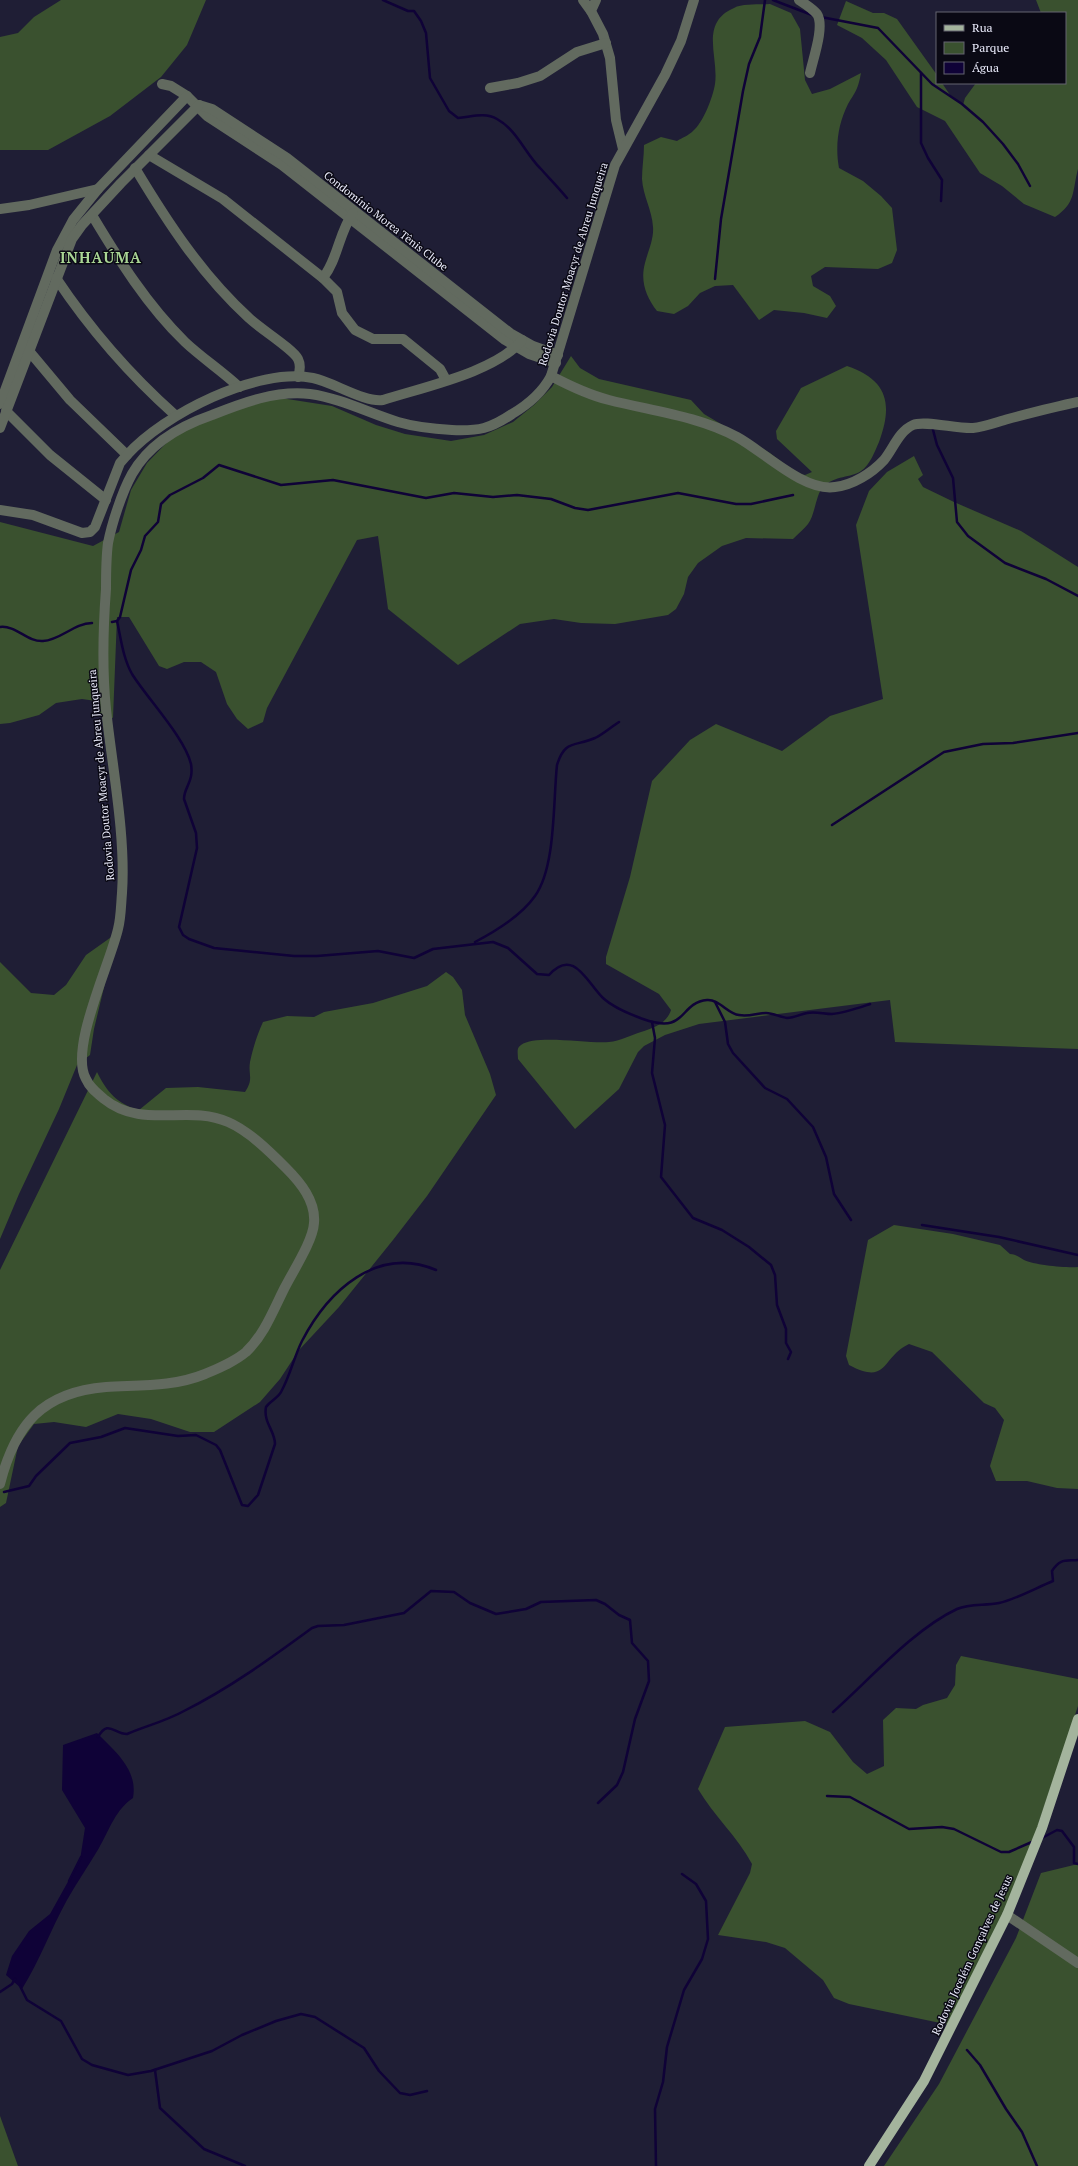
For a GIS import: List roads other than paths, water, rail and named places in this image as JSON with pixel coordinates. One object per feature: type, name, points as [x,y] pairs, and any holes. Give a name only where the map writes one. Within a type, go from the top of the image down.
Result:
[{"type":"main road","name":"Rodovia Jocelém Gonçalves de Jesus","points":[[869,2166],[924,2082],[1007,1915],[1042,1828],[1078,1719]]},
{"type":"street","points":[[583,0],[591,12],[606,43],[613,78],[616,120],[623,148]]},
{"type":"street","points":[[591,12],[596,0]]},
{"type":"street","name":"Rodovia Doutor Moacyr de Abreu Junqueira","points":[[0,1484],[6,1459],[18,1434],[40,1410],[63,1397],[84,1390],[163,1385],[187,1381],[223,1366],[244,1353],[262,1333],[302,1253],[312,1238],[315,1218],[312,1204],[300,1183],[262,1146],[227,1121],[198,1115],[144,1116],[114,1108],[93,1091],[82,1074],[82,1050],[92,1011],[119,928],[123,887],[120,835],[105,702],[103,662],[104,606],[108,543],[122,497],[133,472],[148,454],[170,434],[191,422],[256,399],[289,394],[307,394],[340,401],[409,425],[474,432],[491,427],[528,404],[546,384],[551,376],[615,165],[623,148],[665,75],[680,41],[694,0]]},
{"type":"street","points":[[799,0],[812,9],[819,20],[820,28],[810,73]]},
{"type":"street","points":[[490,88],[518,83],[540,76],[577,52],[606,43]]},
{"type":"street","name":"Condomínio Morea Tênis Clube","points":[[162,84],[171,86],[187,96],[199,105],[207,116],[282,165],[352,215],[494,332],[557,359]]},
{"type":"street","points":[[0,428],[2,403],[63,238],[73,220],[98,189],[187,96]]},
{"type":"street","points":[[2,403],[29,351],[72,239],[92,214],[135,168],[199,105]]},
{"type":"street","points":[[149,155],[223,199],[323,278],[337,292],[342,313],[355,330],[373,339],[404,339],[440,369],[446,380]]},
{"type":"street","points":[[135,168],[170,225],[204,271],[246,316],[296,356],[300,368],[298,377]]},
{"type":"street","points":[[0,209],[36,203],[98,189]]},
{"type":"street","points":[[92,214],[121,264],[155,310],[185,342],[239,387]]},
{"type":"street","name":"Condomínio Morea Tênis Clube","points":[[323,278],[329,271],[352,215]]},
{"type":"street","points":[[56,278],[86,322],[112,352],[138,381],[175,415]]},
{"type":"street","points":[[0,510],[33,515],[86,533],[95,527],[120,463],[127,455],[175,415],[239,387],[279,378],[298,377],[324,381],[379,401],[489,366],[520,344]]},
{"type":"street","points":[[29,351],[70,400],[127,455]]},
{"type":"street","points":[[551,376],[578,390],[608,400],[678,415],[708,425],[736,437],[807,482],[828,488],[852,482],[866,474],[884,460],[900,436],[915,424],[924,423],[947,427],[974,428],[1078,402]]},
{"type":"street","points":[[2,403],[50,455],[106,500]]},
{"type":"street","points":[[1007,1915],[1078,1963]]},
{"type":"water","points":[[97,1733],[118,1755],[129,1770],[134,1788],[133,1798],[117,1814],[99,1848],[71,1893],[22,1989],[6,1975],[12,1956],[29,1931],[50,1914],[80,1860],[85,1828],[62,1790],[63,1745]]},
{"type":"waterway","points":[[383,0],[408,11],[414,11],[421,21],[426,33],[430,78],[449,111],[458,118],[488,116],[497,119],[504,124],[510,129],[535,162],[567,198]]},
{"type":"waterway","points":[[715,279],[721,219],[743,91],[749,64],[760,37],[765,0]]},
{"type":"waterway","points":[[773,0],[812,15]]},
{"type":"waterway","points":[[821,17],[878,28],[932,84],[962,104],[983,122],[1003,144],[1018,164],[1030,186]]},
{"type":"waterway","points":[[921,73],[921,143],[928,158],[942,180],[941,201]]},
{"type":"waterway","points":[[932,426],[937,445],[953,478],[957,522],[968,536],[1005,563],[1046,579],[1078,596]]},
{"type":"waterway","points":[[112,622],[117,621],[120,617],[131,570],[141,550],[145,536],[158,522],[161,504],[170,495],[203,478],[219,465],[281,485],[333,480],[426,498],[454,493],[493,497],[517,495],[551,499],[575,508],[588,510],[678,493],[736,504],[751,504],[793,495]]},
{"type":"waterway","points":[[117,621],[124,655],[132,674],[174,730],[191,764],[192,770],[184,799],[196,833],[197,848],[179,927],[183,935],[189,939],[214,948],[294,956],[317,956],[378,951],[414,958],[433,949],[493,942],[508,948],[537,974],[549,975],[558,967],[566,965],[573,966],[579,970],[597,992],[612,1005],[632,1015],[657,1023],[668,1023],[675,1021],[691,1006],[698,1002],[707,1000],[716,1002],[731,1012],[739,1015],[746,1016],[766,1013],[787,1018],[810,1012],[832,1014],[870,1004]]},
{"type":"waterway","points":[[0,627],[11,628],[32,639],[43,641],[56,638],[79,626],[92,623]]},
{"type":"waterway","points":[[475,942],[500,928],[523,910],[535,896],[542,884],[550,851],[557,765],[560,757],[567,747],[595,738],[619,722]]},
{"type":"waterway","points":[[832,825],[944,752],[983,744],[1013,743],[1078,733]]},
{"type":"waterway","points":[[715,1002],[725,1022],[728,1044],[733,1053],[765,1088],[787,1099],[813,1127],[826,1157],[834,1194],[851,1220]]},
{"type":"waterway","points":[[652,1022],[655,1038],[652,1073],[665,1125],[661,1177],[693,1218],[722,1230],[749,1247],[771,1265],[775,1275],[777,1305],[786,1329],[786,1343],[791,1352],[788,1359]]},
{"type":"waterway","points":[[922,1225],[999,1237],[1078,1255]]},
{"type":"waterway","points":[[4,1492],[29,1486],[36,1476],[70,1443],[101,1437],[125,1428],[178,1436],[196,1435],[216,1445],[220,1450],[242,1505],[248,1506],[258,1495],[275,1444],[266,1417],[266,1407],[281,1392],[302,1341],[326,1305],[340,1290],[357,1277],[375,1268],[394,1264],[414,1264],[436,1270]]},
{"type":"waterway","points":[[833,1712],[908,1642],[941,1618],[962,1607],[999,1603],[1019,1596],[1053,1581],[1052,1571],[1061,1562],[1067,1560],[1078,1560]]},
{"type":"waterway","points":[[98,1737],[105,1729],[108,1728],[127,1734],[177,1715],[234,1683],[312,1628],[318,1626],[344,1625],[404,1613],[431,1591],[454,1592],[470,1603],[496,1614],[526,1609],[541,1602],[596,1600],[605,1604],[619,1615],[630,1620],[632,1643],[648,1661],[649,1681],[635,1719],[623,1772],[617,1785],[598,1803]]},
{"type":"waterway","points":[[827,1796],[850,1797],[909,1829],[942,1827],[954,1829],[1001,1852],[1009,1852],[1034,1841]]},
{"type":"waterway","points":[[1042,1838],[1057,1830],[1062,1831],[1074,1847],[1074,1863],[1078,1864]]},
{"type":"waterway","points":[[69,1881],[81,1857]]},
{"type":"waterway","points":[[656,2166],[655,2109],[663,2082],[667,2047],[684,1990],[702,1959],[708,1939],[706,1901],[696,1884],[682,1874]]},
{"type":"waterway","points":[[0,1992],[12,1984],[15,1979]]},
{"type":"waterway","points":[[20,1986],[27,2000],[61,2021],[82,2059],[92,2065],[128,2075],[151,2071],[212,2051],[242,2035],[276,2021],[301,2014],[315,2017],[364,2048],[379,2071],[400,2093],[410,2095],[427,2091]]},
{"type":"waterway","points":[[967,2050],[980,2065],[1006,2109],[1022,2132],[1037,2166]]},
{"type":"waterway","points":[[155,2070],[160,2108],[204,2149],[245,2166]]},
{"type":"district","name":"INHAÚMA","points":[[101,257]]}]
